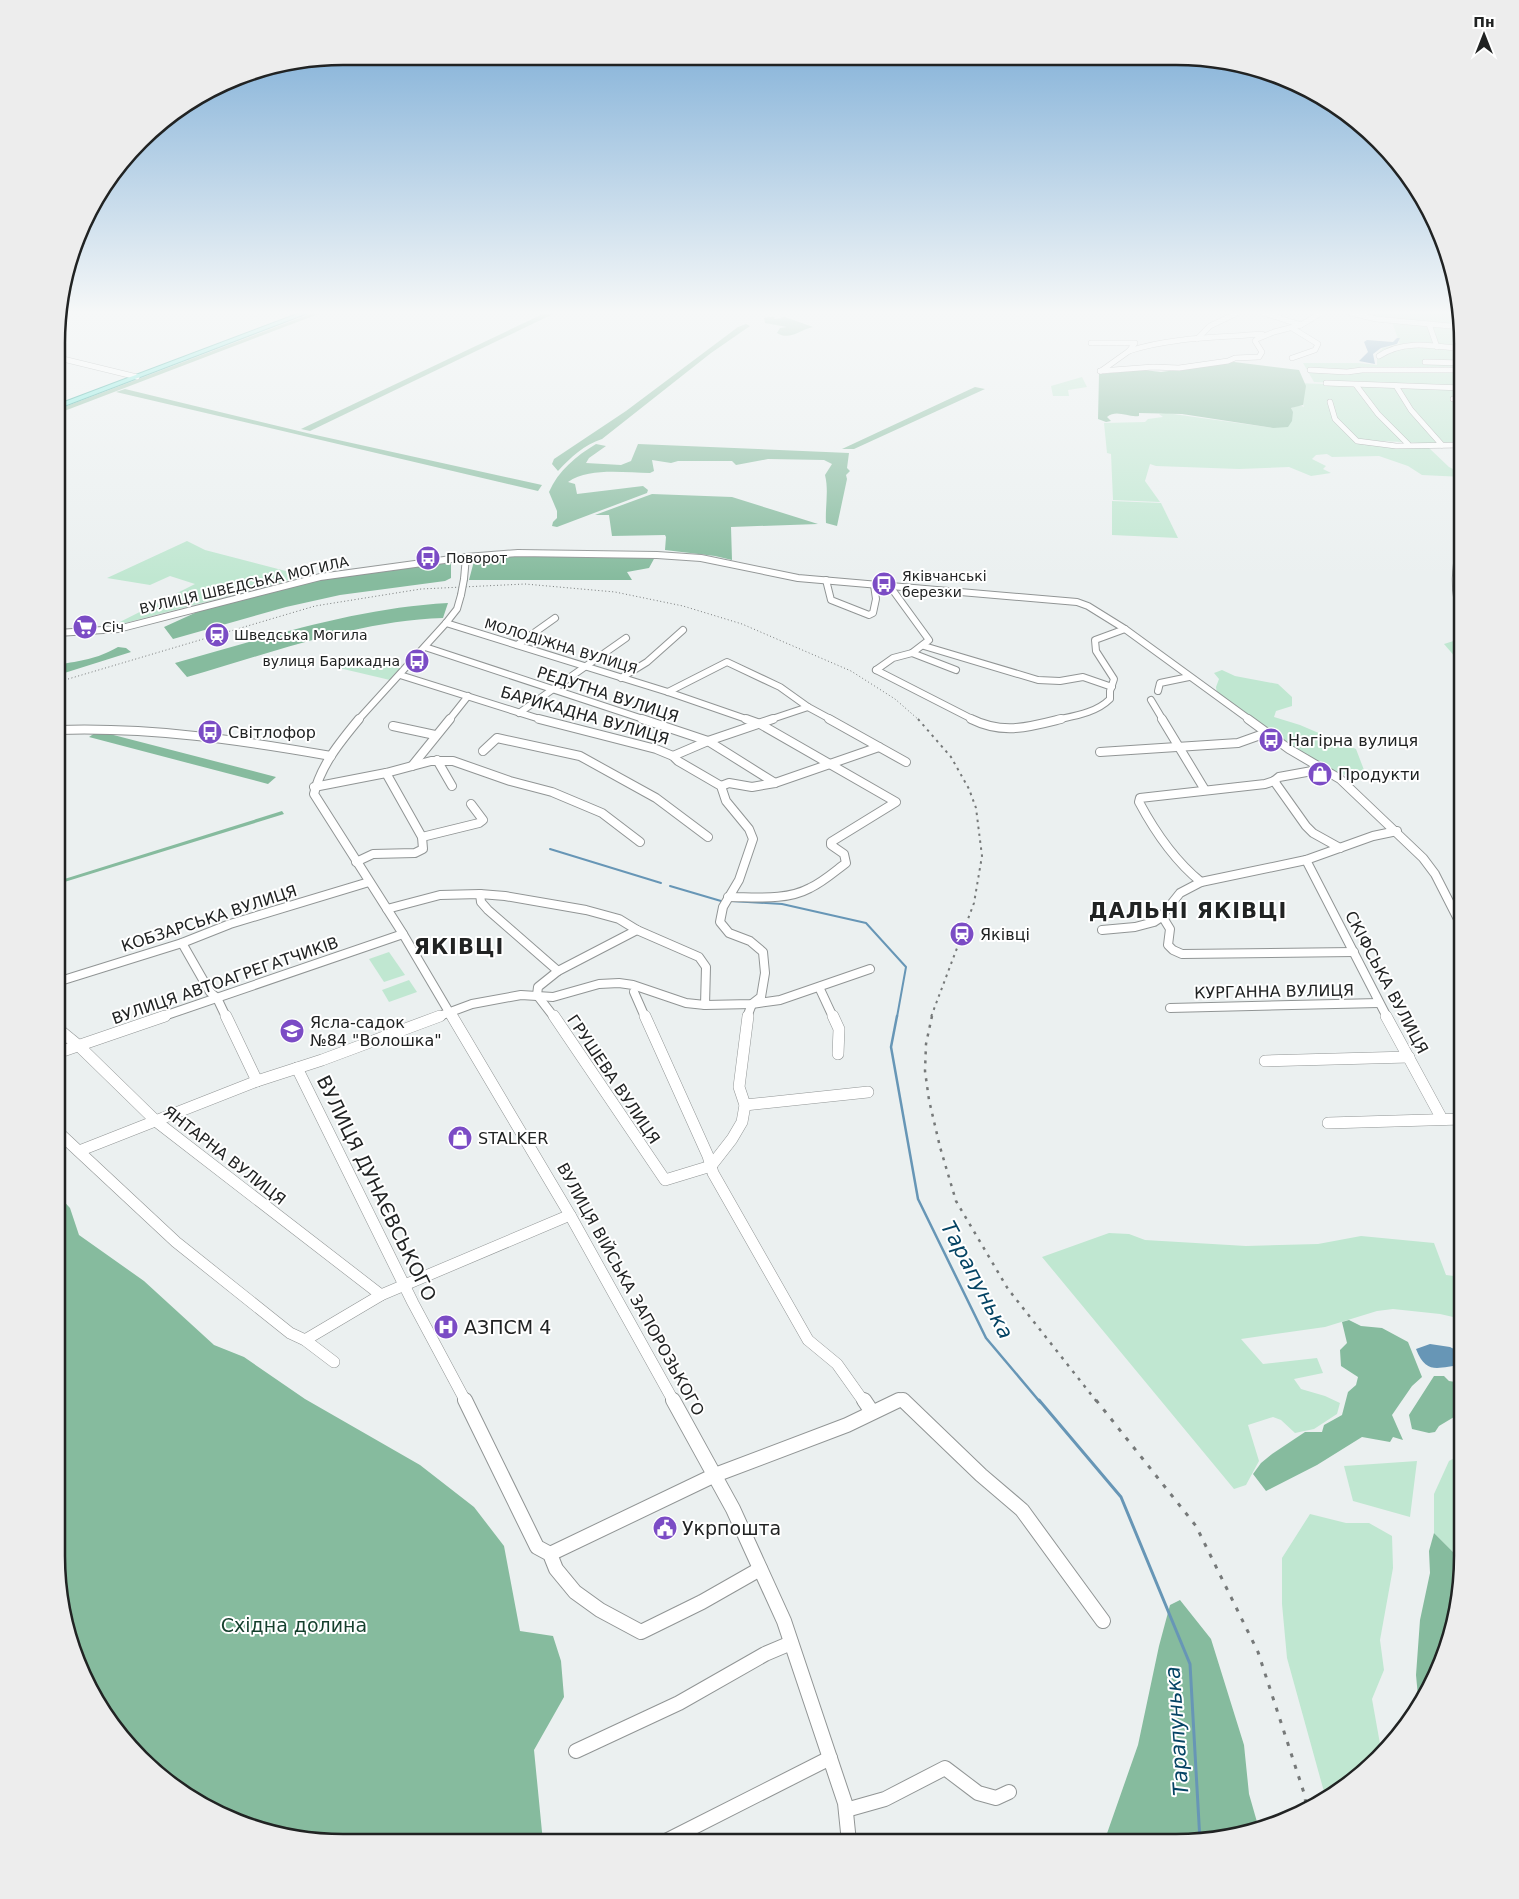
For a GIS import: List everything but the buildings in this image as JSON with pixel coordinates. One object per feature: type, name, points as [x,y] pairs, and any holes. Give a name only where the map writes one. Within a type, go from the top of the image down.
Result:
[{"type":"street","points":[[1330,402],[1335,419],[1357,441],[1396,446],[1408,444],[1454,445]]},
{"type":"street","points":[[1369,402],[1378,414],[1408,444]]},
{"type":"street","points":[[1406,402],[1442,445]]},
{"type":"street","name":"ВУЛИЦЯ ШВЕДСЬКА МОГИЛА","points":[[65,633],[118,629],[320,577],[466,557],[518,553],[657,555],[701,558],[798,578],[826,580]]},
{"type":"street","points":[[314,787],[321,770],[352,728],[458,609],[466,557]]},
{"type":"street","points":[[874,585],[876,599],[872,613],[869,615],[831,600],[826,580],[1060,600],[1088,606],[1124,629],[1266,733],[1340,779],[1397,831],[1423,858],[1435,874],[1454,911]]},
{"type":"street","points":[[890,585],[929,640],[924,646],[912,653],[893,658],[876,670],[985,726],[1019,729],[1082,714],[1106,703],[1110,698],[1114,679],[1098,658],[1093,646],[1094,640],[1124,629]]},
{"type":"street","points":[[517,645],[555,618]]},
{"type":"street","name":"МОЛОДІЖНА ВУЛИЦЯ","points":[[446,623],[668,692],[760,724],[896,802]]},
{"type":"street","points":[[621,678],[647,662],[683,630]]},
{"type":"street","points":[[519,713],[626,638]]},
{"type":"street","points":[[924,646],[1038,680],[1060,681],[1083,677],[1112,687]]},
{"type":"street","name":"РЕДУТНА ВУЛИЦЯ","points":[[425,647],[708,741],[775,783]]},
{"type":"street","points":[[912,653],[956,670]]},
{"type":"street","points":[[668,692],[727,662],[780,687],[808,707],[906,762]]},
{"type":"street","name":"БАРИКАДНА ВУЛИЦЯ","points":[[400,675],[545,721],[656,749],[673,756],[678,761],[721,786]]},
{"type":"street","points":[[1158,691],[1160,683],[1189,677]]},
{"type":"street","points":[[412,766],[468,696]]},
{"type":"street","points":[[1151,700],[1205,790]]},
{"type":"street","points":[[673,756],[708,741],[808,707]]},
{"type":"street","points":[[393,726],[435,735]]},
{"type":"street","points":[[65,730],[185,733],[331,756]]},
{"type":"street","points":[[1100,752],[1238,743],[1266,733]]},
{"type":"street","points":[[483,751],[497,738],[580,756],[656,798],[708,837]]},
{"type":"street","points":[[711,1166],[732,1139],[742,1122],[745,1105],[739,1087],[748,1012],[752,1004],[761,997],[765,973],[762,952],[750,941],[730,933],[720,922],[723,907],[739,880],[753,839],[749,828],[726,801],[721,786],[728,783],[752,787],[775,783],[879,747]]},
{"type":"street","points":[[314,787],[386,773],[437,760],[453,761],[552,792],[602,813],[640,842]]},
{"type":"street","points":[[437,760],[452,786]]},
{"type":"street","points":[[1201,882],[1186,870],[1166,846],[1140,802],[1140,798],[1265,784],[1279,777],[1323,769]]},
{"type":"street","points":[[356,862],[373,854],[420,852],[422,849],[422,837],[386,773]]},
{"type":"street","points":[[1274,781],[1306,826],[1313,833],[1340,848]]},
{"type":"street","name":"ВУЛИЦЯ ВІЙСЬКА ЗАПОРОЗЬКОГО","points":[[314,787],[314,794],[320,805],[403,934],[570,1214],[715,1475],[784,1622],[846,1810],[848,1834]]},
{"type":"street","points":[[728,897],[788,896],[813,886],[846,863],[844,854],[831,845],[831,842],[896,802]]},
{"type":"street","points":[[422,837],[479,824],[483,820],[482,816],[471,804]]},
{"type":"street","points":[[1102,930],[1134,927],[1154,922],[1162,916],[1174,899],[1185,889],[1201,882],[1306,860],[1373,836],[1397,831]]},
{"type":"street","name":"СКІФСЬКА ВУЛИЦЯ","points":[[1306,860],[1379,1003],[1442,1119]]},
{"type":"street","name":"КОБЗАРСЬКА ВУЛИЦЯ","points":[[65,980],[182,943],[230,924],[369,882]]},
{"type":"street","points":[[480,894],[481,902],[488,910],[558,971]]},
{"type":"street","points":[[387,909],[440,895],[480,894],[505,896],[586,910],[619,919],[637,930],[699,957],[706,967],[705,1005]]},
{"type":"street","points":[[1162,916],[1170,929],[1168,945],[1173,950],[1182,954],[1354,952]]},
{"type":"street","points":[[537,995],[538,987],[558,971],[586,956],[608,948],[637,930]]},
{"type":"street","name":"ВУЛИЦЯ АВТОАГРЕГАТЧИКІВ","points":[[65,1051],[403,934]]},
{"type":"street","points":[[182,943],[210,992],[217,998],[257,1082]]},
{"type":"street","points":[[80,1151],[257,1082],[472,1004],[521,995],[552,996],[599,984],[619,983],[633,985],[686,1003],[705,1005],[752,1004],[780,1000],[870,969]]},
{"type":"street","points":[[819,988],[839,1029],[838,1054]]},
{"type":"street","points":[[634,992],[722,1190],[789,1310],[808,1340],[837,1364],[872,1412]]},
{"type":"street","name":"ГРУШЕВА ВУЛИЦЯ","points":[[537,995],[542,999],[665,1180],[711,1166]]},
{"type":"street","name":"КУРГАННА ВУЛИЦЯ","points":[[1170,1008],[1379,1003]]},
{"type":"street","name":"ЯНТАРНА ВУЛИЦЯ","points":[[65,1035],[157,1122],[381,1295]]},
{"type":"street","points":[[1265,1061],[1409,1058]]},
{"type":"street","name":"ВУЛИЦЯ ДУНАЄВСЬКОГО","points":[[297,1068],[405,1286],[453,1375],[537,1547],[550,1554],[554,1566],[564,1581],[581,1599],[641,1632],[702,1602],[760,1569]]},
{"type":"street","points":[[745,1105],[868,1092]]},
{"type":"street","points":[[1328,1123],[1454,1119]]},
{"type":"street","points":[[65,1138],[176,1242],[290,1333],[306,1340],[334,1362]]},
{"type":"street","points":[[306,1340],[381,1295],[570,1214]]},
{"type":"street","points":[[550,1554],[715,1475],[847,1425],[902,1399],[981,1475],[1022,1510],[1104,1621]]},
{"type":"street","points":[[576,1751],[680,1703],[765,1654],[791,1643]]},
{"type":"street","points":[[680,1834],[830,1758]]},
{"type":"street","points":[[846,1810],[866,1807],[883,1801],[945,1768],[978,1793],[996,1798],[1009,1792]]},
{"type":"green space","points":[[79,402],[89,402],[65,411],[65,407]]},
{"type":"green space","points":[[157,402],[177,402],[311,434],[542,485],[538,491]]},
{"type":"green space","points":[[359,402],[371,402],[310,431],[301,429]]},
{"type":"green space","points":[[639,402],[649,402],[602,439],[578,452],[558,471],[552,464],[554,459]]},
{"type":"green space","points":[[944,402],[957,402],[854,449],[842,449]]},
{"type":"green space","points":[[1098,402],[1304,402],[1303,405],[1291,408],[1293,412],[1292,421],[1288,427],[1273,428],[1182,414],[1139,413],[1139,416],[1135,416],[1115,414],[1107,417],[1111,421],[1106,422],[1098,419]]},
{"type":"green space","points":[[1302,402],[1454,402],[1454,445],[1360,440],[1428,447],[1454,470],[1454,477],[1422,475],[1408,466],[1379,456],[1332,457],[1327,454],[1316,455],[1312,459],[1326,466],[1323,469],[1331,473],[1311,476],[1289,467],[1239,469],[1156,466],[1150,464],[1145,481],[1160,502],[1113,500],[1111,454],[1107,453],[1104,423],[1145,422],[1148,419],[1163,417],[1159,414],[1166,413],[1273,428],[1295,406],[1304,407]]},
{"type":"green space","points":[[596,444],[606,446],[589,458],[586,463],[621,465],[631,461],[638,444],[849,453],[847,468],[850,471],[846,475],[847,479],[837,526],[826,523],[827,487],[825,475],[832,464],[824,460],[768,459],[736,465],[732,461],[678,461],[671,463],[652,460],[654,471],[650,473],[608,472],[577,477],[568,482],[575,484],[577,494],[643,486],[648,490],[647,493],[557,527],[552,526],[557,518],[557,511],[549,492],[553,484],[568,465]]},
{"type":"green space","points":[[652,494],[732,497],[818,524],[731,527],[732,560],[665,550],[665,535],[612,536],[609,515],[595,515]]},
{"type":"green space","points":[[1112,501],[1161,503],[1178,538],[1112,535]]},
{"type":"green space","points":[[187,541],[205,550],[305,576],[110,627],[195,584],[170,576],[150,585],[107,578]]},
{"type":"green space","points":[[487,557],[655,557],[649,568],[627,572],[632,580],[469,580],[474,561]]},
{"type":"green space","points":[[451,561],[451,578],[445,581],[340,595],[286,607],[173,639],[164,627],[208,607],[321,580]]},
{"type":"green space","points":[[448,603],[443,618],[410,620],[346,632],[187,677],[175,663],[276,634],[344,618],[413,606]]},
{"type":"green space","points":[[1454,641],[1454,656],[1444,644]]},
{"type":"green space","points":[[118,647],[126,648],[131,652],[65,673],[65,664],[81,661]]},
{"type":"green space","points":[[355,656],[402,667],[390,680],[339,668]]},
{"type":"green space","points":[[1222,670],[1235,676],[1278,684],[1292,697],[1292,706],[1276,711],[1274,717],[1300,725],[1356,749],[1364,770],[1344,775],[1331,772],[1279,740],[1217,694],[1216,687],[1219,679],[1214,673]]},
{"type":"green space","points":[[98,731],[276,777],[268,784],[89,737]]},
{"type":"green space","points":[[282,811],[284,814],[65,882],[65,879]]},
{"type":"green space","points":[[389,952],[405,975],[384,982],[369,959]]},
{"type":"green space","points":[[409,980],[417,992],[389,1002],[382,990]]},
{"type":"green space","name":"Східна долина","points":[[65,1203],[70,1208],[79,1235],[144,1281],[214,1345],[244,1357],[305,1399],[420,1465],[474,1507],[504,1546],[520,1631],[553,1636],[561,1661],[564,1697],[534,1750],[542,1834],[343,1834],[307,1832],[271,1825],[236,1813],[204,1797],[174,1777],[146,1753],[122,1725],[102,1695],[86,1663],[74,1628],[67,1592],[65,1556]]},
{"type":"green space","points":[[1109,1233],[1129,1234],[1145,1240],[1246,1246],[1318,1244],[1361,1236],[1434,1243],[1446,1275],[1454,1276],[1454,1317],[1393,1309],[1377,1311],[1325,1327],[1241,1339],[1263,1364],[1317,1358],[1323,1373],[1294,1379],[1301,1389],[1325,1396],[1340,1403],[1337,1414],[1314,1429],[1295,1433],[1281,1420],[1273,1417],[1248,1425],[1259,1461],[1246,1485],[1234,1489],[1042,1257]]},
{"type":"green space","points":[[1349,1320],[1361,1326],[1382,1328],[1408,1342],[1422,1377],[1412,1386],[1392,1415],[1403,1440],[1393,1437],[1390,1442],[1362,1437],[1317,1465],[1266,1491],[1253,1474],[1261,1463],[1305,1432],[1322,1432],[1324,1425],[1342,1415],[1348,1392],[1356,1385],[1358,1377],[1341,1366],[1340,1350],[1347,1343],[1342,1322]]},
{"type":"green space","points":[[1434,1376],[1444,1376],[1449,1381],[1454,1382],[1454,1417],[1439,1426],[1435,1432],[1429,1433],[1412,1429],[1409,1415]]},
{"type":"green space","points":[[1454,1458],[1454,1553],[1434,1533],[1434,1494],[1449,1461]]},
{"type":"green space","points":[[1417,1461],[1410,1517],[1353,1501],[1344,1466]]},
{"type":"green space","points":[[1310,1514],[1346,1523],[1369,1523],[1392,1536],[1393,1568],[1380,1640],[1384,1670],[1372,1699],[1380,1745],[1345,1777],[1324,1791],[1287,1658],[1282,1604],[1282,1558]]},
{"type":"green space","points":[[1434,1533],[1454,1553],[1452,1592],[1445,1628],[1433,1663],[1418,1694],[1416,1675],[1420,1620],[1430,1573],[1429,1551]]},
{"type":"green space","points":[[1180,1600],[1211,1639],[1244,1745],[1249,1794],[1257,1822],[1212,1832],[1107,1834],[1138,1745],[1159,1646],[1170,1605]]},
{"type":"water","points":[[1430,1344],[1450,1347],[1454,1349],[1454,1366],[1430,1367],[1420,1358],[1416,1349]]},
{"type":"waterway","name":"Тарапунька","points":[[550,849],[661,883]]},
{"type":"waterway","name":"Тарапунька","points":[[670,886],[721,901]]},
{"type":"waterway","name":"Тарапунька","points":[[731,901],[782,904],[866,923],[906,967],[897,1017]]},
{"type":"waterway","name":"Тарапунька","points":[[897,1016],[891,1047],[918,1199],[986,1338],[1040,1402]]},
{"type":"waterway","name":"Тарапунька","points":[[1039,1400],[1121,1497],[1190,1664],[1200,1833]]},
{"type":"railway","points":[[65,680],[315,606],[421,589],[525,584],[615,592],[683,606],[742,624],[851,671],[895,699],[918,720]]},
{"type":"railway","points":[[918,720],[951,757],[969,789],[976,808],[982,856],[974,903],[931,1017]]},
{"type":"railway","points":[[932,1016],[926,1044],[925,1071],[929,1100],[940,1147],[956,1201],[1008,1289],[1097,1402]]},
{"type":"railway","points":[[1096,1400],[1196,1526],[1258,1652],[1306,1802]]},
{"type":"place","name":"Поворот","points":[[428,558]]},
{"type":"place","name":"Яківчанські березки","points":[[884,584]]},
{"type":"place","name":"Січ","points":[[85,627]]},
{"type":"place","name":"Шведська Могила","points":[[217,635]]},
{"type":"place","name":"вулиця Барикадна","points":[[417,661]]},
{"type":"place","name":"Світлофор","points":[[210,732]]},
{"type":"place","name":"Нагірна вулиця","points":[[1271,740]]},
{"type":"place","name":"Продукти","points":[[1320,774]]},
{"type":"place","name":"Яківці","points":[[962,934]]},
{"type":"place","name":"Ясла-садок №84 \"Волошка\"","points":[[292,1031]]},
{"type":"place","name":"STALKER","points":[[460,1138]]},
{"type":"place","name":"АЗПСМ 4","points":[[446,1327]]},
{"type":"place","name":"Укрпошта","points":[[665,1528]]},
{"type":"district","name":"ДАЛЬНІ ЯКІВЦІ","points":[[1188,911]]},
{"type":"district","name":"ЯКІВЦІ","points":[[459,947]]}]
